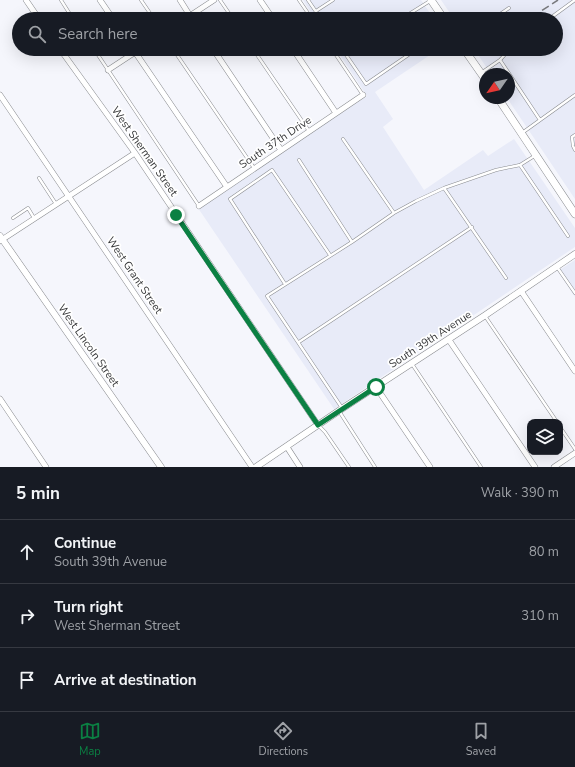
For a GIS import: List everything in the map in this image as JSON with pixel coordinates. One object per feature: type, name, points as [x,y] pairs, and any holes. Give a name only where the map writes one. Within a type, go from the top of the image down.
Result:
[{"type":"main road","points":[[432,0],[440,12]]},
{"type":"main road","points":[[469,56],[479,70]]},
{"type":"main road","points":[[502,104],[575,214]]},
{"type":"street","points":[[26,0],[34,12]]},
{"type":"street","points":[[100,0],[108,12]]},
{"type":"street","points":[[180,0],[188,12]]},
{"type":"street","points":[[198,12],[214,0]]},
{"type":"street","points":[[260,0],[268,12]]},
{"type":"street","name":"West Sherman Street","points":[[65,56],[135,153],[318,425]]},
{"type":"street","points":[[108,70],[128,56]]},
{"type":"street","points":[[140,56],[227,187]]},
{"type":"street","points":[[218,56],[281,150]]},
{"type":"street","points":[[298,56],[336,113]]},
{"type":"street","name":"West Grant Street","points":[[0,95],[252,467]]},
{"type":"street","name":"South 37th Drive","points":[[199,206],[363,95]]},
{"type":"street","points":[[1,239],[135,153]]},
{"type":"street","name":"West Lincoln Street","points":[[1,239],[160,467]]},
{"type":"street","name":"South 39th Avenue","points":[[256,467],[449,340],[575,254]]},
{"type":"street","points":[[521,291],[575,371]]},
{"type":"street","points":[[449,340],[535,467]]},
{"type":"street","points":[[376,387],[428,466]]},
{"type":"street","points":[[0,399],[46,467]]},
{"type":"street","points":[[287,447],[300,467]]},
{"type":"street","points":[[554,467],[575,453]]},
{"type":"lane","points":[[60,0],[68,12]]},
{"type":"lane","points":[[141,0],[149,12]]},
{"type":"lane","points":[[220,0],[228,12]]},
{"type":"lane","points":[[299,0],[307,12]]},
{"type":"lane","points":[[308,0],[316,11],[333,0]]},
{"type":"lane","points":[[412,12],[432,0]]},
{"type":"lane","points":[[559,12],[575,0]]},
{"type":"lane","points":[[503,12],[509,8]]},
{"type":"lane","points":[[99,56],[199,206]]},
{"type":"lane","points":[[178,56],[254,169]]},
{"type":"lane","points":[[258,56],[309,131]]},
{"type":"lane","points":[[337,56],[363,95]]},
{"type":"lane","points":[[347,56],[366,84],[407,56]]},
{"type":"lane","points":[[492,68],[504,56]]},
{"type":"lane","points":[[500,60],[540,120]]},
{"type":"lane","points":[[521,133],[575,95]]},
{"type":"lane","points":[[575,135],[572,136],[575,150]]},
{"type":"lane","points":[[343,139],[394,213]]},
{"type":"lane","points":[[375,467],[299,342],[266,296],[352,242],[394,213],[416,201],[444,188],[496,170],[520,165],[536,155]]},
{"type":"lane","points":[[299,160],[352,242]]},
{"type":"lane","points":[[520,165],[568,236]]},
{"type":"lane","points":[[285,284],[230,199],[272,170],[330,256]]},
{"type":"lane","points":[[39,178],[56,204]]},
{"type":"lane","points":[[444,188],[506,278]]},
{"type":"lane","points":[[12,218],[28,208],[35,218]]},
{"type":"lane","points":[[299,342],[472,227]]},
{"type":"lane","points":[[557,267],[575,293]]},
{"type":"lane","points":[[484,316],[554,419]]},
{"type":"lane","points":[[412,364],[482,467]]},
{"type":"lane","points":[[318,425],[325,432],[349,467]]},
{"type":"lane","points":[[563,431],[575,449]]},
{"type":"shaded area","points":[[303,0],[421,0],[429,12],[311,12]]},
{"type":"shaded area","points":[[441,0],[575,0],[575,199],[511,104],[515,104],[515,68],[487,68],[479,56],[563,56],[563,12],[449,12]]},
{"type":"shaded area","points":[[341,56],[429,56],[375,92],[393,119],[383,127],[424,190],[483,150],[488,156],[514,139],[575,228],[575,247],[334,409],[198,208],[367,96]]},
{"type":"shaded area","points":[[575,260],[575,297],[558,271]]},
{"type":"railway","points":[[540,12],[558,0]]},
{"type":"route","points":[[176,215],[318,425],[376,387]]}]
